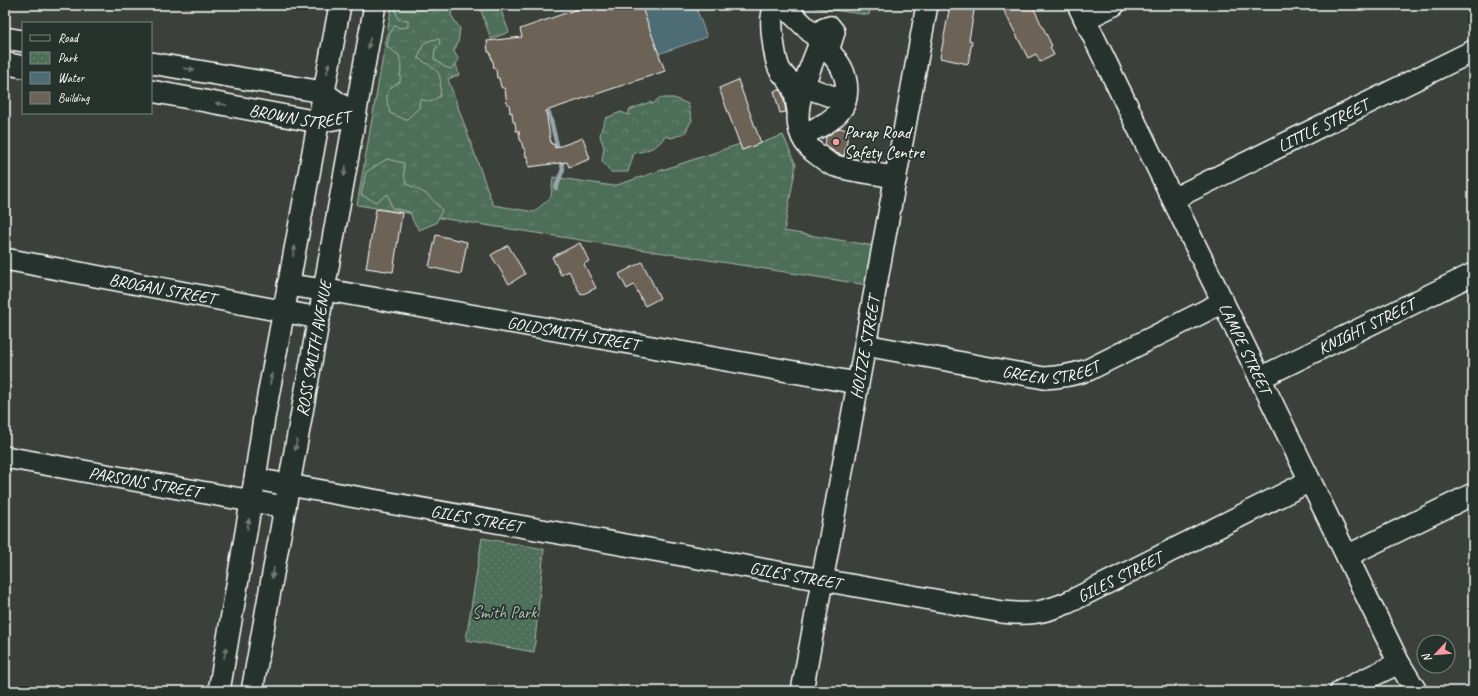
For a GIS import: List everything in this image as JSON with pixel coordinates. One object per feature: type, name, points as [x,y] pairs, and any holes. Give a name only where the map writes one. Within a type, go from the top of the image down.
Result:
[{"type":"street","points":[[219,691],[252,501],[264,418],[340,5]]},
{"type":"street","name":"ROSS SMITH AVENUE","points":[[252,691],[375,5]]},
{"type":"street","name":"HOLTZE STREET","points":[[802,691],[927,5]]},
{"type":"street","points":[[1081,12],[1114,5]]},
{"type":"street","points":[[807,133],[822,125],[842,109],[846,100],[847,87],[844,72],[839,62],[824,46],[785,9],[778,9],[770,18],[777,61],[782,74],[846,100]]},
{"type":"street","name":"LAMPE STREET","points":[[1081,12],[1399,663],[1416,691]]},
{"type":"street","points":[[5,38],[22,41]]},
{"type":"street","points":[[807,133],[798,122],[798,110],[794,91],[804,83],[824,46]]},
{"type":"street","name":"LITTLE STREET","points":[[1173,199],[1473,51]]},
{"type":"street","points":[[5,63],[22,66]]},
{"type":"street","name":"BROWN STREET","points":[[152,63],[323,92],[356,115]]},
{"type":"street","points":[[804,83],[808,114],[807,144],[814,152],[826,162],[836,167],[896,178]]},
{"type":"street","name":"BROWN STREET","points":[[152,91],[318,122],[356,115]]},
{"type":"street","name":"BROGAN STREET","points":[[5,259],[319,318]]},
{"type":"street","name":"KNIGHT STREET","points":[[1260,378],[1473,274]]},
{"type":"street","name":"GOLDSMITH STREET","points":[[288,284],[857,383]]},
{"type":"street","name":"GREEN STREET","points":[[865,345],[1044,378],[1059,378],[1088,370],[1223,302]]},
{"type":"street","name":"PARSONS STREET","points":[[5,457],[285,507]]},
{"type":"street","name":"GILES STREET","points":[[255,479],[1019,614],[1045,612],[1067,603],[1104,586],[1310,482]]},
{"type":"street","points":[[1347,556],[1473,494]]},
{"type":"street","points":[[1341,691],[1399,663]]},
{"type":"green space","points":[[392,5],[440,5],[459,75],[448,79],[493,205],[534,212],[551,197],[553,177],[614,186],[740,144],[742,150],[783,135],[796,165],[784,231],[875,246],[868,285],[357,205]]},
{"type":"green space","points":[[394,5],[453,5],[451,15],[460,29],[458,42],[454,52],[459,60],[451,69],[445,67],[434,59],[435,49],[440,45],[439,39],[424,43],[418,58],[438,72],[440,81],[440,96],[431,102],[420,99],[419,108],[406,120],[390,113],[387,103],[388,91],[400,82],[401,66],[399,55],[387,47],[389,35],[395,25],[399,28],[408,27],[408,20],[398,19]]},
{"type":"green space","points":[[479,5],[499,5],[509,32],[491,39]]},
{"type":"green space","points":[[795,5],[871,5],[869,15]]},
{"type":"green space","points":[[659,98],[674,98],[688,104],[692,120],[685,133],[672,138],[665,136],[656,146],[634,153],[628,172],[611,172],[602,161],[604,147],[600,136],[606,118],[621,112],[629,115],[629,110],[650,102],[653,104]]},
{"type":"green space","points":[[387,159],[404,163],[406,182],[428,196],[442,210],[436,223],[419,230],[413,221],[410,212],[392,208],[388,194],[376,202],[361,195],[366,172]]},
{"type":"green space","name":"Smith Park","points":[[482,538],[544,549],[534,652],[466,640]]},
{"type":"water","points":[[627,5],[695,5],[707,37],[598,75]]},
{"type":"building","points":[[589,5],[641,5],[665,71],[546,111],[551,144],[554,144],[555,148],[583,138],[590,159],[569,167],[567,162],[529,167],[528,157],[526,157],[525,149],[523,148],[520,140],[519,131],[516,131],[512,112],[510,113],[509,104],[507,104],[505,89],[501,87],[499,78],[497,78],[496,69],[494,69],[490,52],[488,52],[487,41],[522,37],[520,29]]},
{"type":"building","points":[[950,5],[975,5],[969,40],[972,41],[968,64],[940,58]]},
{"type":"building","points":[[1001,5],[1032,5],[1052,46],[1050,47],[1054,55],[1040,62],[1036,54],[1028,58]]},
{"type":"building","points":[[738,80],[761,143],[742,150],[719,88]]},
{"type":"building","points":[[780,90],[783,96],[786,112],[780,113],[774,91]]},
{"type":"building","name":"Parap Road Safety Centre","points":[[839,128],[849,130],[844,156],[836,153],[825,145],[826,137]]},
{"type":"building","points":[[376,209],[402,213],[393,272],[366,268]]},
{"type":"building","points":[[436,235],[467,242],[461,274],[429,267]]},
{"type":"building","points":[[580,243],[589,261],[584,264],[596,288],[581,295],[569,271],[561,275],[552,257]]},
{"type":"building","points":[[508,245],[525,274],[509,284],[491,255]]},
{"type":"building","points":[[642,262],[660,298],[645,306],[634,285],[627,289],[619,274]]},
{"type":"waterway","points":[[549,113],[563,169],[556,188]]},
{"type":"place","name":"Parap Road Safety Centre","points":[[836,142]]}]
